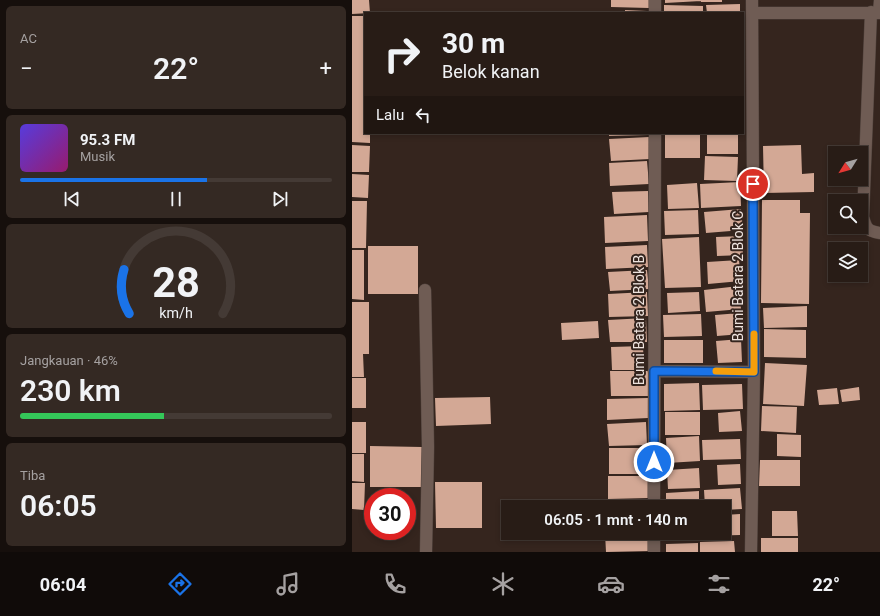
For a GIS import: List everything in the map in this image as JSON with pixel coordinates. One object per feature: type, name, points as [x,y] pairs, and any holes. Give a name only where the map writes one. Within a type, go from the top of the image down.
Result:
[{"type":"street","points":[[655,0],[655,12]]},
{"type":"street","name":"Bumi Batara 2 Blok C","points":[[751,552],[754,372],[752,0]]},
{"type":"street","points":[[880,0],[877,12],[863,217],[866,227],[872,232],[880,234]]},
{"type":"street","points":[[752,12],[877,12]]},
{"type":"street","name":"Bumi Batara 2 Blok B","points":[[654,500],[655,134]]},
{"type":"street","points":[[425,290],[428,447],[426,552]]},
{"type":"street","points":[[654,371],[754,372]]},
{"type":"street","points":[[654,540],[654,552]]},
{"type":"building","points":[[352,0],[369,0],[370,12],[352,14]]},
{"type":"building","points":[[611,0],[649,0],[649,8],[611,7]]},
{"type":"building","points":[[665,0],[701,0],[701,1],[665,3]]},
{"type":"building","points":[[701,0],[722,0],[722,2],[701,2]]},
{"type":"building","points":[[740,4],[740,12],[707,12],[706,5]]},
{"type":"building","points":[[664,5],[703,6],[703,12],[664,12]]},
{"type":"building","points":[[625,10],[647,11],[647,12],[625,12]]},
{"type":"building","points":[[352,16],[364,16],[364,134],[370,134],[370,143],[352,142]]},
{"type":"building","points":[[609,134],[648,134],[648,135],[609,136]]},
{"type":"building","points":[[665,134],[700,134],[700,158],[665,158]]},
{"type":"building","points":[[707,134],[738,134],[738,154],[707,154]]},
{"type":"building","points":[[649,137],[650,159],[611,161],[609,139]]},
{"type":"building","points":[[352,145],[370,146],[369,172],[352,172]]},
{"type":"building","points":[[801,145],[802,174],[814,173],[814,192],[764,193],[763,146]]},
{"type":"building","points":[[705,156],[738,157],[737,181],[704,180]]},
{"type":"building","points":[[647,161],[649,184],[610,186],[609,163]]},
{"type":"building","points":[[352,174],[369,175],[368,198],[352,197]]},
{"type":"building","points":[[740,182],[741,206],[701,208],[700,184]]},
{"type":"building","points":[[697,183],[699,208],[668,209],[667,185]]},
{"type":"building","points":[[648,191],[649,212],[614,214],[612,192]]},
{"type":"building","points":[[762,200],[800,200],[800,213],[810,213],[809,304],[761,303]]},
{"type":"building","points":[[352,201],[367,201],[366,248],[352,248]]},
{"type":"building","points":[[741,209],[743,230],[706,233],[704,212]]},
{"type":"building","points":[[698,210],[699,234],[665,235],[664,211]]},
{"type":"building","points":[[647,215],[648,241],[605,243],[604,217]]},
{"type":"building","points":[[742,236],[743,255],[717,256],[716,237]]},
{"type":"building","points":[[699,237],[701,287],[665,288],[662,239]]},
{"type":"building","points":[[647,245],[648,267],[606,269],[605,247]]},
{"type":"building","points":[[368,246],[418,246],[418,294],[368,294]]},
{"type":"building","points":[[352,250],[364,250],[364,300],[352,299]]},
{"type":"building","points":[[739,260],[741,281],[708,284],[707,262]]},
{"type":"building","points":[[647,270],[649,289],[610,291],[608,272]]},
{"type":"building","points":[[739,286],[741,309],[706,312],[704,290]]},
{"type":"building","points":[[647,292],[648,316],[609,317],[608,294]]},
{"type":"building","points":[[699,292],[700,311],[668,313],[667,293]]},
{"type":"building","points":[[352,302],[369,302],[369,354],[363,354],[364,377],[352,377]]},
{"type":"building","points":[[807,306],[807,327],[764,328],[763,308]]},
{"type":"building","points":[[740,313],[742,334],[717,336],[715,315]]},
{"type":"building","points":[[701,314],[702,336],[664,337],[663,315]]},
{"type":"building","points":[[646,318],[647,342],[610,342],[608,320]]},
{"type":"building","points":[[598,321],[599,338],[562,340],[561,323]]},
{"type":"building","points":[[764,329],[806,330],[806,358],[764,357]]},
{"type":"building","points":[[741,339],[742,362],[718,363],[716,341]]},
{"type":"building","points":[[664,340],[703,340],[703,363],[664,363]]},
{"type":"building","points":[[643,346],[644,370],[612,370],[611,347]]},
{"type":"building","points":[[765,363],[807,365],[804,406],[763,404]]},
{"type":"building","points":[[610,371],[648,371],[648,396],[611,396]]},
{"type":"building","points":[[352,378],[366,378],[366,408],[352,408]]},
{"type":"building","points":[[699,383],[700,410],[664,411],[664,384]]},
{"type":"building","points":[[742,384],[743,409],[703,410],[702,385]]},
{"type":"building","points":[[859,387],[860,400],[842,402],[840,390]]},
{"type":"building","points":[[837,388],[839,404],[819,405],[817,390]]},
{"type":"building","points":[[490,397],[491,424],[436,426],[435,398]]},
{"type":"building","points":[[648,398],[648,418],[607,420],[607,399]]},
{"type":"building","points":[[762,406],[797,407],[796,433],[761,431]]},
{"type":"building","points":[[740,411],[742,431],[719,432],[718,413]]},
{"type":"building","points":[[665,412],[700,412],[700,435],[665,435]]},
{"type":"building","points":[[352,422],[366,422],[366,453],[352,453]]},
{"type":"building","points":[[646,422],[647,445],[609,446],[607,424]]},
{"type":"building","points":[[777,434],[801,435],[801,457],[777,456]]},
{"type":"building","points":[[699,436],[700,461],[667,463],[666,438]]},
{"type":"building","points":[[740,439],[741,459],[703,460],[702,440]]},
{"type":"building","points":[[370,446],[422,447],[422,487],[370,487]]},
{"type":"building","points":[[609,448],[647,448],[647,474],[609,474]]},
{"type":"building","points":[[352,454],[364,454],[364,482],[352,481]]},
{"type":"building","points":[[760,460],[800,460],[800,486],[759,486]]},
{"type":"building","points":[[740,464],[741,484],[718,485],[717,465]]},
{"type":"building","points":[[699,468],[700,488],[668,489],[667,470]]},
{"type":"building","points":[[608,476],[649,476],[649,498],[608,499]]},
{"type":"building","points":[[435,482],[482,482],[482,528],[436,528]]},
{"type":"building","points":[[352,483],[365,483],[364,510],[352,509]]},
{"type":"building","points":[[740,488],[742,509],[731,510],[731,500],[705,500],[704,490]]},
{"type":"building","points":[[699,491],[699,500],[666,500],[666,493]]},
{"type":"building","points":[[772,511],[797,511],[798,536],[772,536]]},
{"type":"building","points":[[740,514],[740,535],[731,535],[731,515]]},
{"type":"building","points":[[761,538],[798,538],[798,552],[761,552]]},
{"type":"building","points":[[605,540],[649,540],[650,551],[606,552]]},
{"type":"building","points":[[734,541],[735,552],[700,552],[700,542]]},
{"type":"building","points":[[698,543],[698,552],[666,552],[666,544]]},
{"type":"slow traffic","points":[[716,371],[754,372],[754,334]]},
{"type":"route","points":[[654,462],[654,371],[754,372],[753,184]]}]
